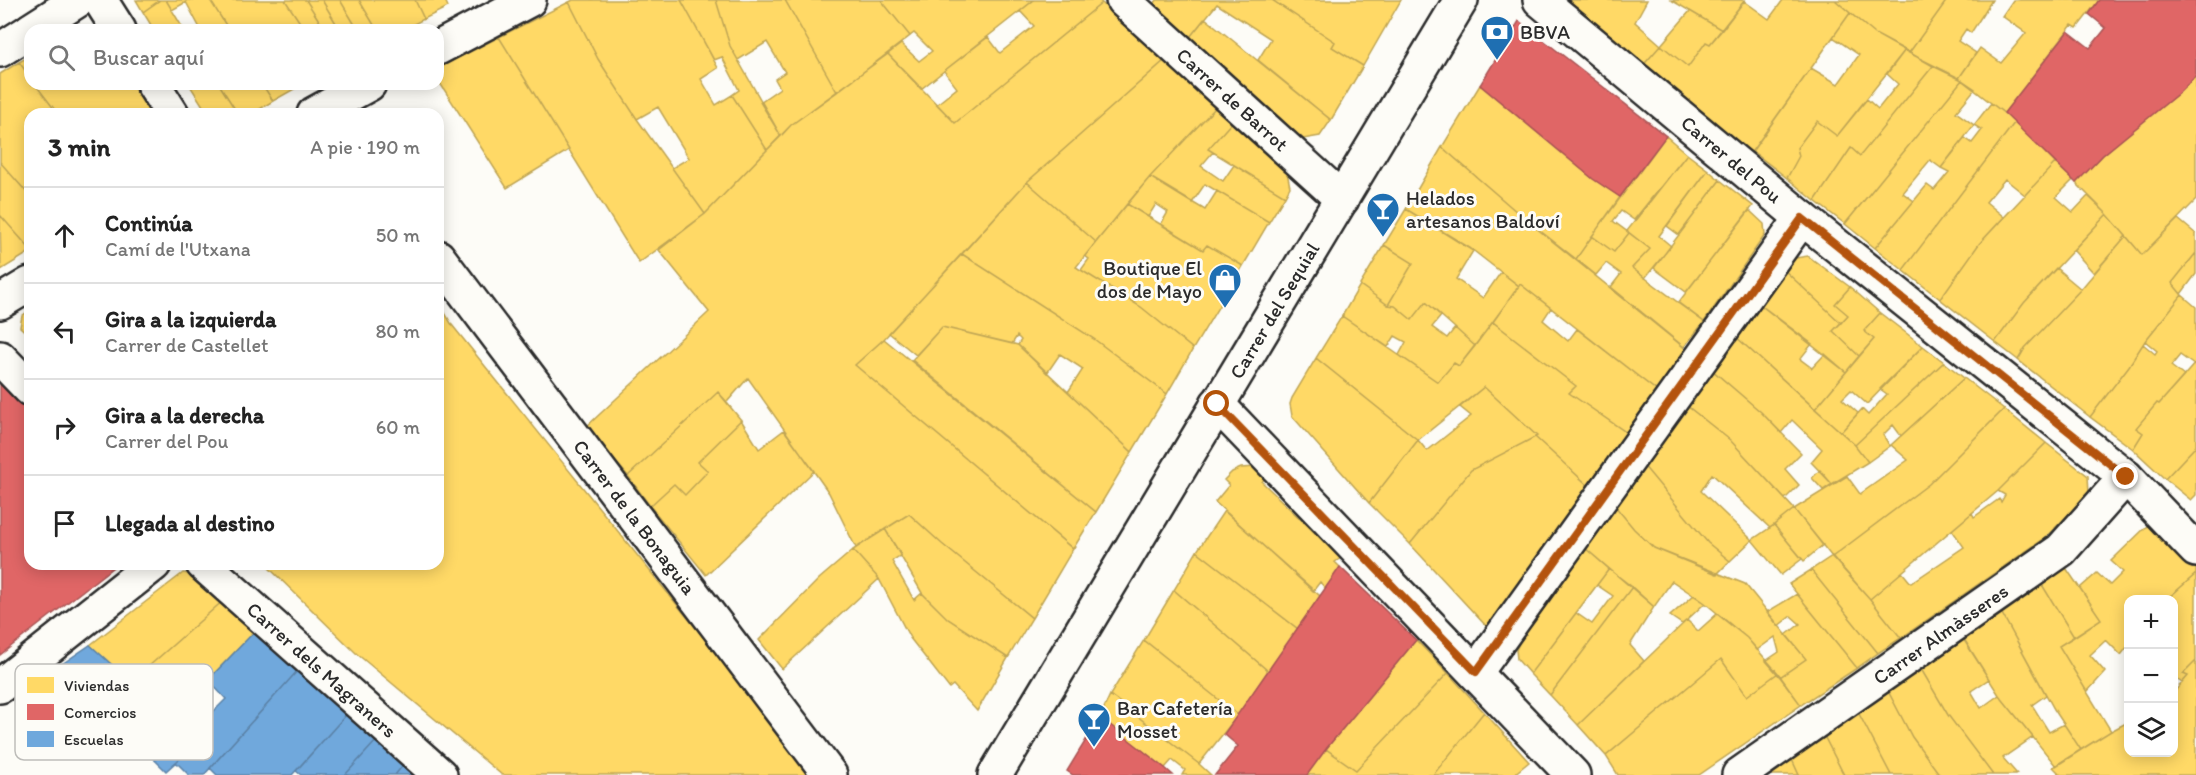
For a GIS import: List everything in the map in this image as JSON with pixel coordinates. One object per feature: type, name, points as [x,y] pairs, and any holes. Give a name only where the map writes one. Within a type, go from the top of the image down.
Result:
[{"type":"street","points":[[40,24],[78,0]]},
{"type":"street","points":[[100,0],[115,24]]},
{"type":"street","points":[[444,45],[529,0]]},
{"type":"street","name":"Carrer de Barrot","points":[[1123,0],[1342,199]]},
{"type":"street","name":"Carrer del Sequial","points":[[995,775],[1461,0]]},
{"type":"street","name":"Carrer del Pou","points":[[1540,0],[1802,218],[2126,477],[2196,550]]},
{"type":"street","points":[[0,50],[24,35]]},
{"type":"street","points":[[157,90],[167,108]]},
{"type":"street","points":[[333,108],[360,90]]},
{"type":"street","points":[[1476,672],[1802,218]]},
{"type":"street","name":"Carrer de la Bonaguia","points":[[444,265],[830,775]]},
{"type":"street","points":[[0,303],[24,288]]},
{"type":"street","points":[[0,358],[24,383]]},
{"type":"street","points":[[1217,404],[1573,775]]},
{"type":"street","name":"Carrer Almàsseres","points":[[1739,775],[2061,550],[2126,477]]},
{"type":"street","points":[[28,664],[146,570]]},
{"type":"street","name":"Carrer dels Magraners","points":[[210,570],[440,775]]},
{"type":"street","points":[[0,686],[15,674]]},
{"type":"building: Viviendas","points":[[136,0],[160,0],[143,12]]},
{"type":"building: Viviendas","points":[[160,0],[166,0],[180,24],[150,24],[143,12]]},
{"type":"building: Viviendas","points":[[166,0],[210,0],[225,24],[198,24],[186,2],[172,10]]},
{"type":"building: Viviendas","points":[[210,0],[285,0],[301,24],[225,24]]},
{"type":"building: Viviendas","points":[[285,0],[306,0],[321,24],[301,24]]},
{"type":"building: Viviendas","points":[[306,0],[322,0],[336,24],[321,24]]},
{"type":"building: Viviendas","points":[[322,0],[340,0],[354,24],[336,24]]},
{"type":"building: Viviendas","points":[[340,0],[359,0],[373,24],[354,24]]},
{"type":"building: Viviendas","points":[[359,0],[415,0],[424,19],[414,24],[373,24]]},
{"type":"building: Viviendas","points":[[415,0],[445,0],[448,7],[424,19]]},
{"type":"building: Viviendas","points":[[573,0],[681,0],[718,68],[701,79],[716,105],[732,95],[767,150],[705,214],[672,168],[689,158],[658,107],[637,119],[598,59],[569,2]]},
{"type":"building: Viviendas","points":[[681,0],[716,0],[730,46],[781,136],[767,150],[732,95],[739,90],[722,57],[714,60]]},
{"type":"building: Viviendas","points":[[716,0],[785,0],[837,92],[791,125],[781,136],[760,102],[780,88],[775,79],[785,72],[767,42],[738,60],[730,46]]},
{"type":"building: Viviendas","points":[[785,0],[881,0],[910,36],[837,92]]},
{"type":"building: Viviendas","points":[[881,0],[1034,0],[921,89],[888,54],[901,44],[919,61],[932,51],[914,33],[910,36]]},
{"type":"building: Viviendas","points":[[1034,0],[1099,0],[1102,3],[955,123],[937,104],[957,88],[944,71],[988,37],[1000,53],[1034,26],[1020,11]]},
{"type":"building: Viviendas","points":[[1157,0],[1272,0],[1335,42],[1332,47],[1363,66],[1331,120],[1258,60],[1271,39],[1217,4],[1190,37],[1154,4]]},
{"type":"building: Viviendas","points":[[1272,0],[1401,0],[1363,66],[1332,47],[1335,42]]},
{"type":"building: Viviendas","points":[[1548,0],[1647,0],[1635,22],[1661,45],[1639,70]]},
{"type":"building: Viviendas","points":[[1671,0],[1745,0],[1722,30]]},
{"type":"building: Viviendas","points":[[1783,0],[1835,0],[1850,13],[1749,156],[1639,70],[1661,45],[1688,67],[1706,42],[1710,44],[1744,1],[1769,19]]},
{"type":"building: Viviendas","points":[[1835,0],[1947,0],[1909,53],[1875,34]]},
{"type":"building: Viviendas","points":[[1947,0],[1992,0],[1971,33],[1966,29],[1958,41],[1976,53],[1959,78],[1909,53]]},
{"type":"building: Viviendas","points":[[2013,0],[2099,0],[2077,28],[2072,25],[2004,113],[1959,78],[1980,48],[2001,63],[2026,33],[2002,16]]},
{"type":"building: Viviendas","points":[[569,2],[598,59],[637,119],[705,214],[639,263],[499,37]]},
{"type":"building: Viviendas","points":[[1102,3],[1165,60],[1027,182],[884,339],[855,365],[1073,549],[1032,618],[909,514],[856,548],[829,493],[748,378],[727,402],[718,392],[628,476],[586,427],[709,312],[659,250],[705,214],[791,125],[888,54],[955,123]]},
{"type":"building: Viviendas","points":[[1690,11],[1722,30],[1710,44],[1706,42],[1688,67],[1661,45]]},
{"type":"building: Viviendas","points":[[1850,13],[1875,34],[1905,50],[1837,136],[1817,121],[1797,148],[1799,156],[1787,178],[1752,151],[1811,68],[1838,84],[1859,55],[1833,37]]},
{"type":"building: Viviendas","points":[[1205,18],[1331,120],[1320,136],[1303,139],[1190,37]]},
{"type":"building: Viviendas","points":[[499,37],[569,150],[507,188],[444,89],[444,65]]},
{"type":"building: Viviendas","points":[[1905,50],[1933,66],[1860,156],[1851,148],[1815,201],[1787,178],[1799,156],[1797,148],[1817,121],[1837,136],[1867,99],[1878,109],[1898,84],[1887,74]]},
{"type":"building: Viviendas","points":[[24,59],[24,69],[19,62]]},
{"type":"building: Viviendas","points":[[1165,60],[1216,107],[1150,177],[1096,242],[1027,182]]},
{"type":"building: Viviendas","points":[[19,62],[24,69],[24,90],[40,90],[53,108],[24,108],[24,189],[0,162],[0,74]]},
{"type":"building: Viviendas","points":[[1933,66],[1962,80],[1845,224],[1815,201],[1851,148],[1860,156]]},
{"type":"building: Viviendas","points":[[2196,76],[2196,200],[2142,255],[2107,214],[2076,183],[2103,155],[2180,92]]},
{"type":"building: Viviendas","points":[[1962,80],[1975,89],[1956,112],[1974,125],[1941,168],[1930,160],[1903,193],[1914,201],[1875,248],[1845,224]]},
{"type":"building: Viviendas","points":[[1480,85],[1593,179],[1620,197],[1576,259],[1525,219],[1442,147]]},
{"type":"building: Viviendas","points":[[40,90],[137,90],[148,108],[53,108]]},
{"type":"building: Viviendas","points":[[193,90],[223,90],[234,108],[204,108]]},
{"type":"building: Viviendas","points":[[223,90],[266,90],[273,101],[262,108],[234,108]]},
{"type":"building: Viviendas","points":[[266,90],[292,90],[273,101]]},
{"type":"building: Viviendas","points":[[1991,103],[2015,122],[1903,270],[1875,248],[1927,185],[1934,190],[1949,172],[1941,168],[1965,138],[1972,143],[1982,130],[1974,125]]},
{"type":"building: Viviendas","points":[[1216,107],[1233,121],[1208,149],[1213,152],[1201,166],[1223,181],[1234,165],[1285,196],[1269,222],[1205,184],[1192,203],[1150,177]]},
{"type":"building: Viviendas","points":[[1233,121],[1252,140],[1254,138],[1288,168],[1290,187],[1285,196],[1208,149]]},
{"type":"building: Viviendas","points":[[2015,122],[2055,163],[2025,195],[2005,179],[1986,202],[2004,217],[1979,244],[1940,299],[1903,270]]},
{"type":"building: Viviendas","points":[[1666,136],[1687,154],[1634,220],[1621,211],[1613,221],[1629,233],[1614,252],[1592,236]]},
{"type":"building: Viviendas","points":[[1442,147],[1525,219],[1687,350],[1657,391],[1520,284],[1519,286],[1470,248],[1406,209]]},
{"type":"building: Viviendas","points":[[1687,154],[1708,170],[1659,236],[1671,246],[1645,278],[1632,268],[1650,249],[1627,231]]},
{"type":"building: Viviendas","points":[[0,162],[24,189],[24,242],[0,215]]},
{"type":"building: Viviendas","points":[[2055,163],[2073,180],[2056,197],[2073,212],[2088,196],[2107,214],[2024,303],[1995,342],[1940,299],[1979,244]]},
{"type":"building: Viviendas","points":[[1708,170],[1720,180],[1679,235],[1667,226]]},
{"type":"building: Viviendas","points":[[1150,177],[1205,210],[1217,191],[1269,222],[1243,266],[1207,245],[1203,250],[1161,224],[1168,212],[1156,204],[1148,217],[1127,204]]},
{"type":"building: Viviendas","points":[[1720,180],[1753,206],[1686,292],[1654,268]]},
{"type":"building: Viviendas","points":[[1027,182],[1096,242],[1076,267],[1141,307],[1193,349],[1167,394],[1094,339],[962,254]]},
{"type":"building: Viviendas","points":[[1127,204],[1203,250],[1207,245],[1243,266],[1193,349],[1141,307],[1081,270],[1089,259],[1085,256]]},
{"type":"building: Viviendas","points":[[1406,209],[1473,251],[1456,279],[1483,298],[1501,272],[1519,286],[1475,346],[1426,302],[1412,320],[1395,306],[1388,305],[1413,263],[1384,245]]},
{"type":"building: Viviendas","points":[[1749,210],[1764,224],[1765,235],[1704,322],[1678,303]]},
{"type":"building: Viviendas","points":[[2107,214],[2126,236],[2094,273],[2073,250]]},
{"type":"building: Viviendas","points":[[0,215],[24,242],[24,256],[1,270]]},
{"type":"building: Viviendas","points":[[2178,219],[2196,234],[2196,253],[2172,283],[2182,295],[2145,341],[2090,417],[2018,360],[2025,348],[2081,289],[2126,236],[2142,255]]},
{"type":"building: Viviendas","points":[[1629,233],[1650,249],[1632,268],[1704,322],[1684,347],[1611,287],[1621,274],[1606,263],[1596,275],[1576,259],[1592,236],[1614,252]]},
{"type":"building: Viviendas","points":[[1384,245],[1413,263],[1388,305],[1360,285]]},
{"type":"building: Viviendas","points":[[2196,253],[2196,274],[2181,294],[2172,283]]},
{"type":"building: Viviendas","points":[[962,254],[1094,339],[1167,394],[1132,452],[1068,392],[1083,369],[1060,354],[1047,373],[1018,345],[1021,340],[1017,336],[1012,344],[942,327],[916,355],[889,333]]},
{"type":"building: Viviendas","points":[[1808,256],[1850,287],[1835,304],[1848,315],[1841,323],[1782,268],[1789,259]]},
{"type":"building: Viviendas","points":[[1782,268],[1841,323],[1833,331],[1859,356],[1846,372],[1758,303]]},
{"type":"building: Viviendas","points":[[2056,268],[2081,289],[2025,348],[2018,360],[1995,342],[2024,303]]},
{"type":"building: Viviendas","points":[[1520,284],[1551,308],[1543,320],[1568,341],[1577,329],[1657,391],[1627,433],[1569,393],[1576,386],[1493,322]]},
{"type":"building: Viviendas","points":[[1360,285],[1388,305],[1395,306],[1412,320],[1426,302],[1441,316],[1432,327],[1447,338],[1455,328],[1475,346],[1459,366],[1454,363],[1438,382],[1399,355],[1406,342],[1395,336],[1388,347],[1342,316]]},
{"type":"building: Viviendas","points":[[1850,287],[1880,313],[1864,331],[1874,339],[1859,356],[1833,331],[1848,315],[1835,304]]},
{"type":"building: Viviendas","points":[[2182,295],[2196,307],[2196,362],[2194,365],[2180,355],[2171,366],[2184,376],[2136,428],[2143,433],[2133,449],[2090,417],[2143,344],[2155,354],[2157,351],[2145,341]]},
{"type":"building: Viviendas","points":[[1758,303],[1812,344],[1800,359],[1812,368],[1825,354],[1846,372],[1815,409],[1734,335]]},
{"type":"building: Viviendas","points":[[444,311],[452,325],[814,775],[502,775],[357,654],[271,570],[444,570]]},
{"type":"building: Viviendas","points":[[1880,313],[1923,346],[1867,404],[1851,390],[1842,399],[1858,413],[1841,432],[1815,409],[1874,339],[1864,331]]},
{"type":"building: Viviendas","points":[[24,314],[24,331],[20,327]]},
{"type":"building: Viviendas","points":[[1342,316],[1438,382],[1454,363],[1459,366],[1493,322],[1576,386],[1569,393],[1627,433],[1590,487],[1484,387],[1418,440],[1316,358]]},
{"type":"building: Viviendas","points":[[942,327],[1018,345],[1132,452],[1096,512],[912,360]]},
{"type":"building: Viviendas","points":[[1734,335],[1855,445],[1868,462],[1832,484],[1811,462],[1822,449],[1792,420],[1781,433],[1761,412],[1711,369]]},
{"type":"building: Viviendas","points":[[884,339],[1096,512],[1073,549],[855,365]]},
{"type":"building: Viviendas","points":[[1923,346],[1944,362],[1855,445],[1841,432],[1862,409],[1868,415],[1887,394],[1880,389]]},
{"type":"building: Viviendas","points":[[1316,358],[1418,440],[1369,503],[1292,416],[1290,404],[1292,398]]},
{"type":"building: Viviendas","points":[[1944,362],[1964,378],[1901,436],[1893,425],[1883,435],[1890,446],[1868,462],[1855,445]]},
{"type":"building: Viviendas","points":[[2196,362],[2196,446],[2165,479],[2133,449],[2143,433],[2136,428]]},
{"type":"building: Viviendas","points":[[1711,369],[1761,412],[1801,453],[1785,469],[1799,485],[1785,499],[1730,440],[1686,405]]},
{"type":"building: Viviendas","points":[[1964,378],[2004,409],[1929,484],[1832,557],[1794,509],[1847,476],[1860,494],[1908,460],[1891,445]]},
{"type":"building: Viviendas","points":[[1484,387],[1537,436],[1471,470],[1410,544],[1369,503],[1418,440],[1427,451],[1471,416],[1460,407]]},
{"type":"building: Viviendas","points":[[718,392],[741,420],[698,462],[708,471],[685,495],[674,484],[650,506],[628,476]]},
{"type":"building: Viviendas","points":[[1686,405],[1730,440],[1794,509],[1770,528],[1712,474],[1701,491],[1752,540],[1730,561],[1708,543],[1643,465]]},
{"type":"building: Viviendas","points":[[2004,409],[2046,443],[1998,491],[1870,599],[1832,557],[1929,484]]},
{"type":"building: Viviendas","points":[[741,420],[759,449],[784,430],[814,471],[706,575],[650,506],[674,484],[685,495],[708,471],[698,462]]},
{"type":"building: Viviendas","points":[[1535,437],[1590,487],[1488,628],[1410,544],[1471,470]]},
{"type":"building: Viviendas","points":[[2046,443],[2088,476],[2089,494],[2045,538],[1901,638],[1870,599],[1902,572],[1911,583],[1964,547],[1952,530],[1972,513],[1974,517],[1999,499],[2001,502],[2005,495],[1998,491]]},
{"type":"building: Viviendas","points":[[2196,446],[2196,495],[2191,500],[2165,479]]},
{"type":"building: Viviendas","points":[[1643,465],[1708,543],[1730,561],[1717,574],[1654,548],[1615,506]]},
{"type":"building: Viviendas","points":[[1257,467],[1268,474],[1262,482],[1341,558],[1335,562],[1340,567],[1326,589],[1320,582],[1313,591],[1215,502],[1229,485],[1224,480],[1232,472],[1241,468]]},
{"type":"building: Viviendas","points":[[1820,470],[1832,484],[1823,490],[1812,478]]},
{"type":"building: Viviendas","points":[[1615,506],[1654,548],[1745,584],[1806,659],[1780,677],[1766,661],[1779,652],[1775,637],[1757,650],[1747,638],[1705,603],[1672,581],[1654,607],[1585,548]]},
{"type":"building: Viviendas","points":[[1794,509],[1823,545],[1804,561],[1774,525]]},
{"type":"building: Viviendas","points":[[1224,511],[1320,596],[1298,629],[1197,551]]},
{"type":"building: Viviendas","points":[[909,514],[1032,618],[1008,658],[948,619],[922,593],[885,529]]},
{"type":"building: Viviendas","points":[[1774,525],[1802,559],[1781,575],[1752,540]]},
{"type":"building: Viviendas","points":[[2148,525],[2196,567],[2196,574],[2172,595],[2124,595],[2124,651],[2121,655],[2106,640],[2090,655],[2105,672],[2087,692],[2059,646],[2101,619],[2080,588],[2097,573],[2110,585],[2123,572],[2111,561]]},
{"type":"building: Viviendas","points":[[885,529],[901,555],[892,561],[914,600],[922,593],[948,619],[1008,658],[977,711],[953,685],[949,688],[910,638],[879,579],[853,550]]},
{"type":"building: Viviendas","points":[[1585,548],[1609,569],[1530,674],[1517,659],[1516,650]]},
{"type":"building: Viviendas","points":[[853,550],[879,579],[782,669],[759,640],[819,579]]},
{"type":"building: Viviendas","points":[[1197,551],[1298,629],[1268,671],[1174,590]]},
{"type":"building: Viviendas","points":[[1832,556],[1901,638],[1878,653],[1811,570]]},
{"type":"building: Viviendas","points":[[2064,565],[2101,619],[2074,637],[2041,583]]},
{"type":"building: Viviendas","points":[[1609,569],[1632,587],[1550,695],[1530,674],[1576,613],[1592,624],[1613,596],[1597,585]]},
{"type":"building: Viviendas","points":[[1811,570],[1878,653],[1857,668],[1789,584]]},
{"type":"building: Viviendas","points":[[183,573],[203,576],[225,599],[151,664],[111,664],[90,645]]},
{"type":"building: Viviendas","points":[[2196,574],[2196,661],[2183,674],[2188,676],[2182,683],[2178,680],[2178,595],[2172,595]]},
{"type":"building: Viviendas","points":[[2041,583],[2074,637],[2059,646],[2111,731],[2081,750],[2054,709],[2000,610]]},
{"type":"building: Viviendas","points":[[1632,587],[1654,607],[1630,645],[1644,661],[1578,725],[1550,695]]},
{"type":"building: Viviendas","points":[[1174,590],[1268,671],[1238,715],[1144,640]]},
{"type":"building: Viviendas","points":[[1797,594],[1857,668],[1801,705],[1780,677],[1806,659],[1786,635],[1800,624],[1791,616],[1778,626],[1767,612]]},
{"type":"building: Viviendas","points":[[1694,595],[1705,603],[1687,620],[1682,624],[1670,616]]},
{"type":"building: Viviendas","points":[[225,599],[257,629],[213,675],[213,664],[151,664]]},
{"type":"building: Viviendas","points":[[2000,610],[2046,695],[2032,705],[2049,732],[2064,724],[2081,750],[2056,766],[1999,695],[1962,637]]},
{"type":"building: Viviendas","points":[[1717,614],[1747,638],[1778,673],[1747,696],[1721,659],[1606,756],[1578,725],[1687,620],[1698,631]]},
{"type":"building: Viviendas","points":[[1964,639],[1989,679],[1971,691],[1981,708],[1999,695],[2033,737],[2003,758],[2017,774],[2015,775],[1993,775],[1948,715],[1921,669]]},
{"type":"building: Viviendas","points":[[1144,640],[1238,715],[1199,764],[1110,695]]},
{"type":"building: Viviendas","points":[[1416,640],[1448,673],[1356,770],[1326,749]]},
{"type":"building: Viviendas","points":[[1721,659],[1747,696],[1778,673],[1801,705],[1699,775],[1618,775],[1606,756]]},
{"type":"building: Viviendas","points":[[2196,661],[2196,775],[2061,775],[2053,767],[2124,724],[2124,757],[2178,757],[2178,687],[2188,676],[2183,674]]},
{"type":"building: Viviendas","points":[[1921,669],[1948,715],[1993,775],[1940,775],[1912,737],[1887,689]]},
{"type":"building: Viviendas","points":[[1448,673],[1484,712],[1433,775],[1307,775],[1326,749],[1356,770]]},
{"type":"building: Viviendas","points":[[1887,689],[1912,737],[1940,775],[1891,775],[1857,710]]},
{"type":"building: Viviendas","points":[[1110,695],[1211,775],[1182,775],[1185,770],[1172,760],[1165,768],[1100,717]]},
{"type":"building: Viviendas","points":[[1857,710],[1891,775],[1844,775],[1822,732]]},
{"type":"building: Viviendas","points":[[1484,712],[1529,762],[1513,775],[1433,775]]},
{"type":"building: Viviendas","points":[[1822,732],[1844,775],[1799,775],[1789,753]]},
{"type":"building: Viviendas","points":[[1789,753],[1799,775],[1766,775]]},
{"type":"building: Comercios","points":[[2099,0],[2196,0],[2196,76],[2180,92],[2103,155],[2076,183],[2004,113],[2068,31],[2090,48],[2106,28],[2089,14]]},
{"type":"building: Comercios","points":[[1519,21],[1666,136],[1620,197],[1593,179],[1480,85]]},
{"type":"building: Comercios","points":[[0,384],[24,406],[24,570],[109,570],[0,655]]},
{"type":"building: Comercios","points":[[1340,567],[1416,640],[1307,775],[1215,775],[1238,746],[1224,734]]},
{"type":"building: Comercios","points":[[1100,717],[1173,775],[1073,775],[1067,771]]},
{"type":"building: Escuelas","points":[[257,629],[299,669],[204,775],[189,775],[176,762],[178,760],[213,760],[213,712],[226,699],[213,685],[213,675]]},
{"type":"building: Escuelas","points":[[90,645],[111,664],[62,664]]},
{"type":"building: Escuelas","points":[[299,669],[346,715],[292,775],[217,775],[210,768]]},
{"type":"building: Escuelas","points":[[346,715],[376,741],[345,775],[301,775],[296,771]]},
{"type":"building: Escuelas","points":[[376,741],[403,765],[395,775],[345,775]]},
{"type":"building: Escuelas","points":[[155,760],[178,760],[166,771]]},
{"type":"building: Escuelas","points":[[403,765],[415,775],[395,775]]},
{"type":"place","name":"BBVA","points":[[1497,61]]},
{"type":"place","name":"Helados artesanos Baldoví","points":[[1383,238]]},
{"type":"place","name":"Boutique El dos de Mayo","points":[[1225,309]]},
{"type":"place","name":"Bar Cafetería Mosset","points":[[1094,748]]},
{"type":"route","points":[[1217,404],[1476,672],[1802,218],[2126,477]]}]
